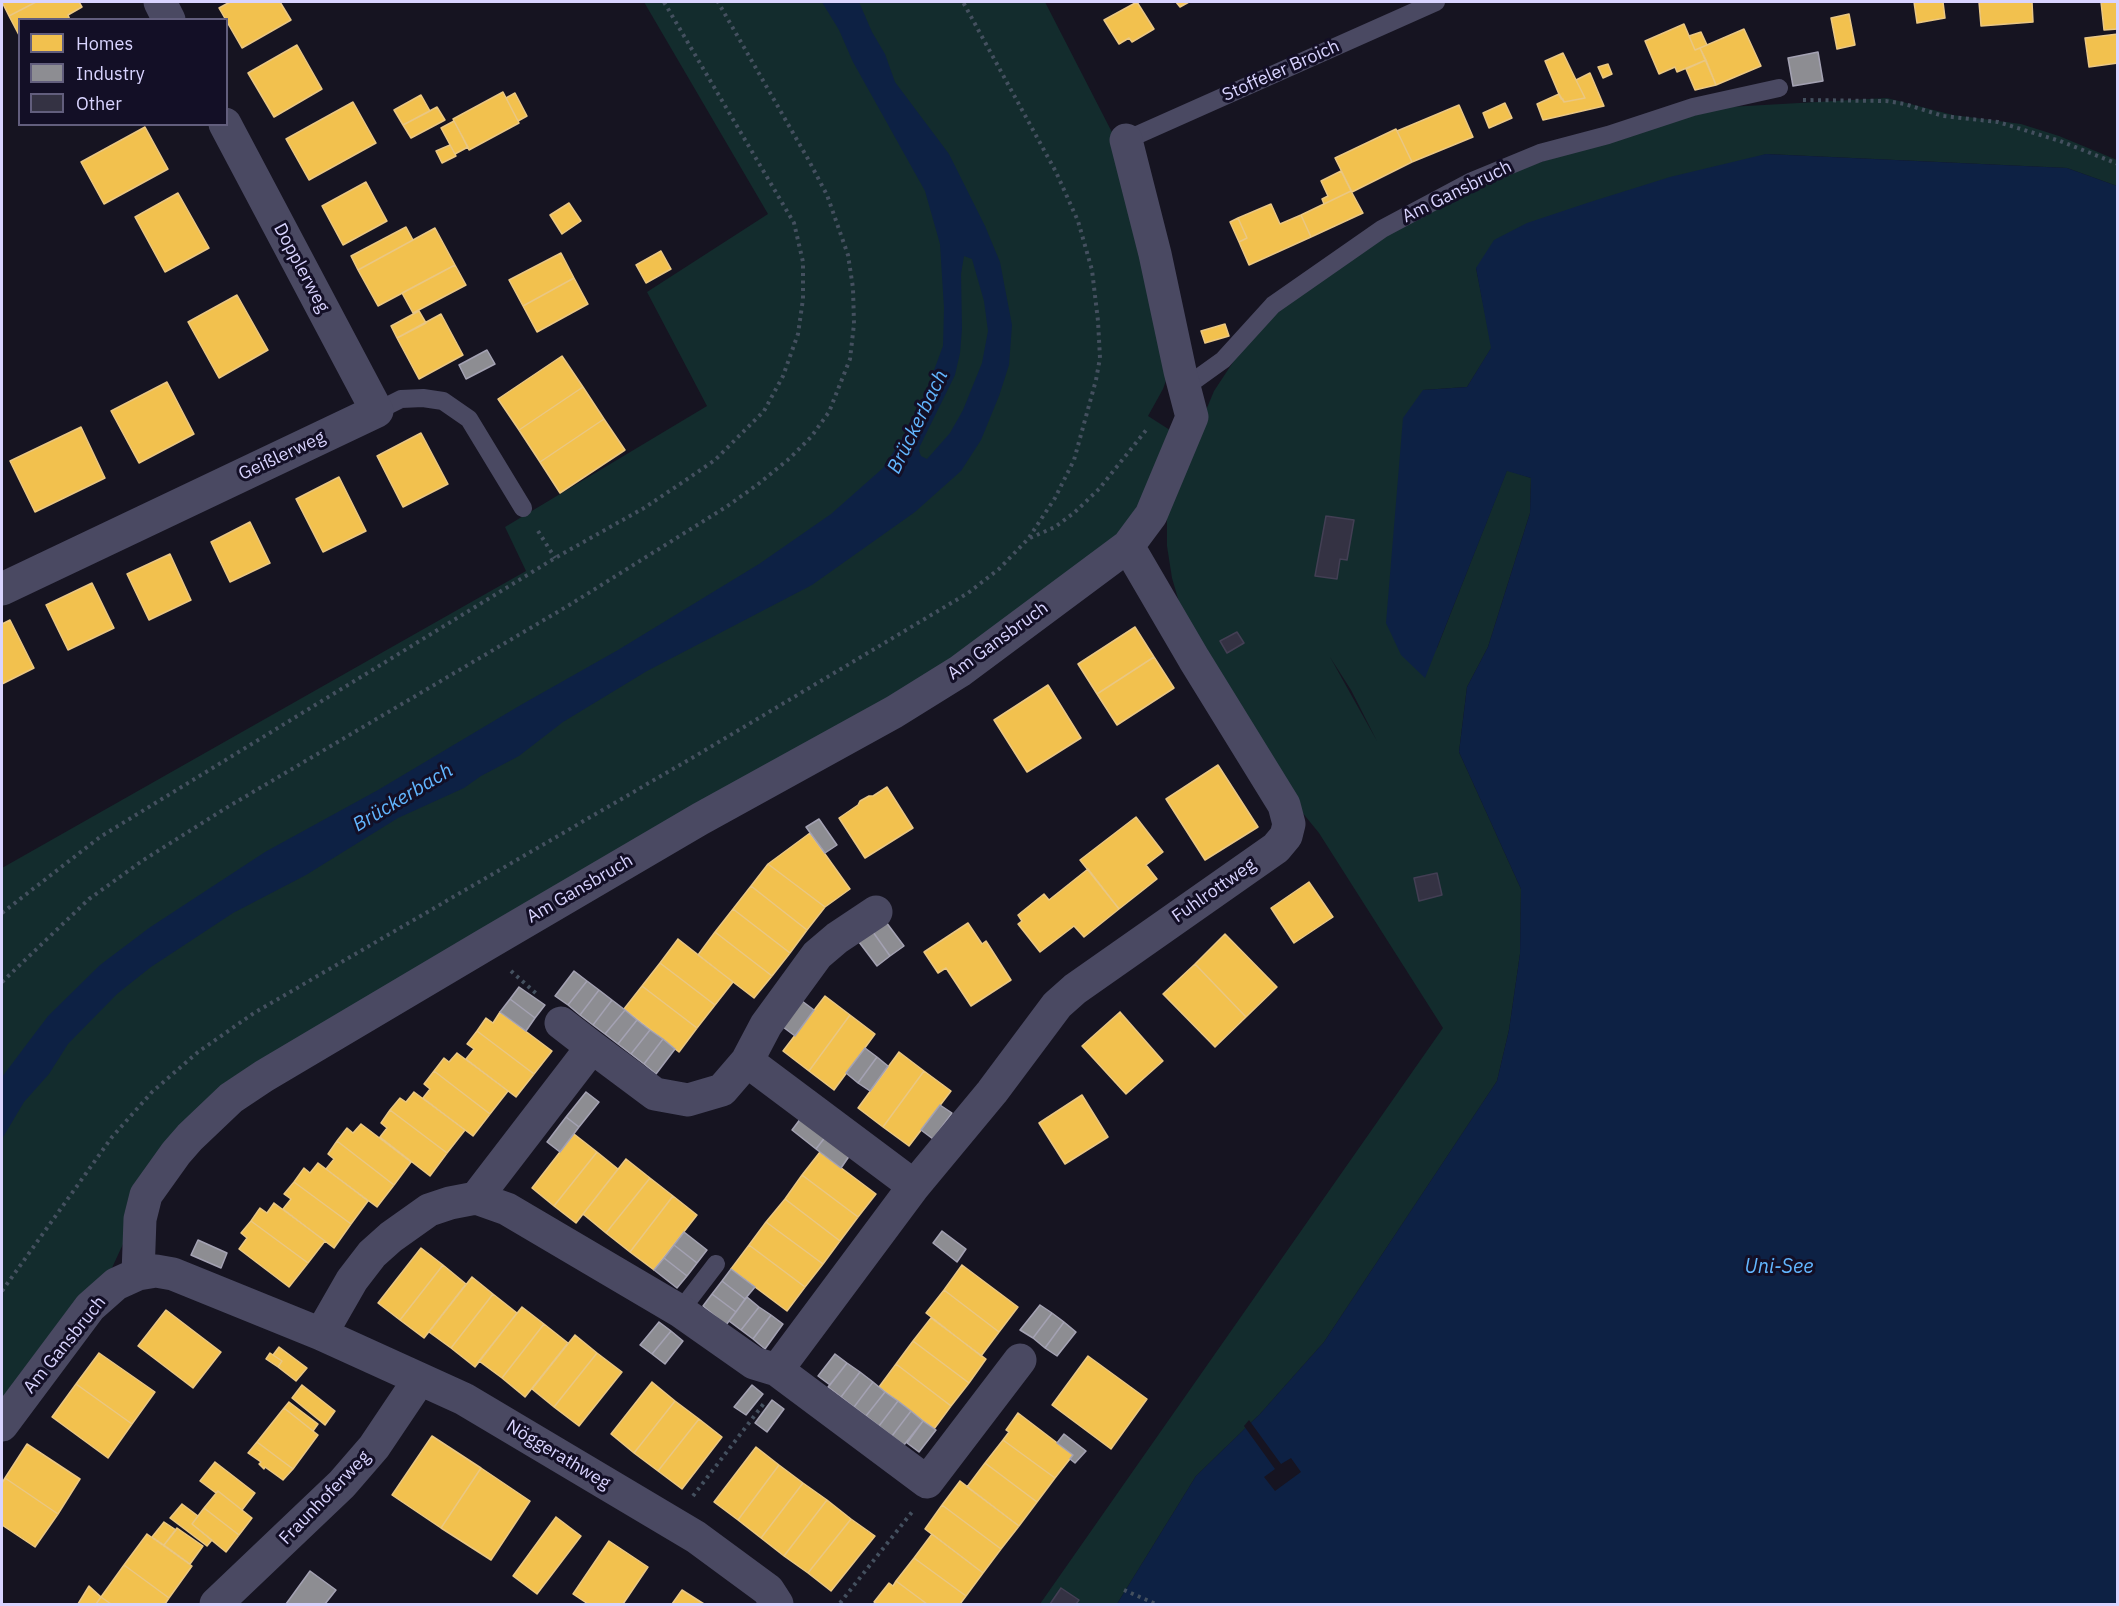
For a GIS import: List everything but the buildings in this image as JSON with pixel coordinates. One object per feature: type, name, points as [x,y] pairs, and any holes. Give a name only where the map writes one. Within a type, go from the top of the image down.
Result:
[{"type":"street","points":[[160,2],[168,18]]},
{"type":"street","name":"Dopplerweg","points":[[226,126],[377,411]]},
{"type":"street","name":"Am Gansbruch","points":[[2,1425],[90,1307],[116,1284],[138,1274],[140,1219],[146,1196],[176,1153],[231,1098],[264,1076],[700,819],[894,712],[960,671],[1128,546],[1151,514],[1192,417],[1126,140]]},
{"type":"street","name":"Geißlerweg","points":[[2,589],[377,411]]},
{"type":"street","name":"Fuhlrottweg","points":[[914,1186],[992,1092],[1057,1005],[1075,989],[1276,848],[1286,836],[1288,824],[1284,806],[1128,546]]},
{"type":"street","points":[[561,1023],[655,1094],[688,1100],[722,1090],[747,1061],[766,1025],[817,955],[837,938],[876,912]]},
{"type":"street","points":[[476,1198],[592,1047]]},
{"type":"street","points":[[747,1061],[914,1186],[781,1372]]},
{"type":"street","points":[[321,1334],[352,1280],[372,1254],[391,1237],[429,1210],[476,1198],[507,1209],[680,1311],[754,1363],[781,1372],[927,1482],[1020,1360]]},
{"type":"street","name":"Nöggerathweg","points":[[138,1274],[156,1271],[173,1274],[321,1334],[464,1399],[696,1537],[768,1590],[777,1605]]},
{"type":"street","name":"Fraunhoferweg","points":[[216,1605],[342,1484],[374,1447],[419,1380]]},
{"type":"lane","name":"Stoffeler Broich","points":[[1126,140],[1436,2]]},
{"type":"lane","name":"Am Gansbruch","points":[[1184,388],[1223,360],[1273,305],[1382,229],[1472,181],[1540,153],[1608,135],[1693,107],[1779,88]]},
{"type":"lane","name":"Geißlerweg","points":[[377,411],[401,399],[423,398],[443,401],[469,419],[523,508]]},
{"type":"lane","points":[[680,1311],[716,1264]]},
{"type":"path","points":[[2,981],[89,899],[142,861],[226,808],[571,604],[726,507],[765,478],[811,437],[829,412],[850,359],[854,324],[853,288],[848,255],[827,195],[718,2]]},
{"type":"path","points":[[2,1291],[112,1137],[152,1092],[198,1052],[254,1013],[697,755],[969,593],[999,570],[1028,539],[1055,498],[1074,460],[1096,380],[1100,358],[1092,270],[1078,221],[1056,172],[963,2]]},
{"type":"path","points":[[1779,88],[1800,99],[1886,101],[1905,104],[1943,116],[1998,122],[2049,137],[2118,164]]},
{"type":"path","points":[[1028,539],[1055,527],[1075,512],[1099,489],[1148,428]]},
{"type":"path","points":[[523,508],[555,558]]},
{"type":"path","points":[[485,945],[552,1007],[561,1023]]},
{"type":"path","points":[[672,1523],[781,1372]]},
{"type":"path","points":[[840,1604],[925,1496],[927,1482]]},
{"type":"path","points":[[1125,1590],[1156,1605]]},
{"type":"green space","points":[[644,2],[1045,2],[1118,144],[1170,369],[1163,389],[1148,416],[1173,432],[1158,469],[1121,535],[1014,623],[239,1087],[123,1244],[111,1270],[2,1408],[2,868],[526,571],[505,527],[707,406],[647,292],[768,214]]},
{"type":"green space","points":[[1887,98],[1953,115],[2021,124],[2059,136],[2117,160],[2117,186],[2067,168],[1766,154],[1476,268],[1492,347],[1467,387],[1423,390],[1437,648],[1507,470],[1531,478],[1530,513],[1488,647],[1467,687],[1459,752],[1521,889],[1520,954],[1509,1030],[1497,1081],[1324,1342],[1260,1414],[1196,1476],[1117,1604],[1040,1604],[1443,1028],[1319,833],[1288,795],[1187,629],[1172,578],[1167,546],[1167,517],[1214,391],[1247,341],[1282,305],[1383,233],[1475,183],[1667,122],[1729,107]],"holes":[[[1330,657],[1351,690],[1377,741]]]},
{"type":"water","name":"Brückerbach","points":[[822,2],[859,2],[885,54],[895,82],[949,154],[985,226],[1000,262],[1012,325],[1009,365],[981,440],[961,471],[915,512],[812,585],[647,671],[563,722],[519,756],[481,776],[464,788],[398,818],[306,875],[233,913],[151,967],[117,994],[68,1044],[49,1074],[24,1102],[2,1139],[2,1077],[48,1016],[100,965],[149,928],[265,852],[378,790],[618,650],[759,564],[831,514],[883,468],[903,437],[924,397],[943,346],[944,308],[940,244],[925,191],[853,62],[839,30]],"holes":[[[964,256],[972,259],[984,301],[988,331],[982,363],[963,410],[950,433],[927,459],[921,456],[920,446],[955,375],[962,329],[961,274]]]},
{"type":"water","name":"Uni-See","points":[[1766,154],[2067,168],[2117,186],[2117,1604],[1117,1604],[1196,1476],[1260,1414],[1324,1342],[1497,1081],[1509,1030],[1520,954],[1521,889],[1459,752],[1467,687],[1488,647],[1530,513],[1531,478],[1507,471],[1425,678],[1401,655],[1386,623],[1403,418],[1423,390],[1467,387],[1491,348],[1476,268],[1494,240],[1527,223],[1587,203],[1670,177]]},
{"type":"pier","points":[[1249,1420],[1281,1464],[1291,1458],[1301,1472],[1275,1491],[1264,1477],[1275,1469],[1244,1426]]}]
